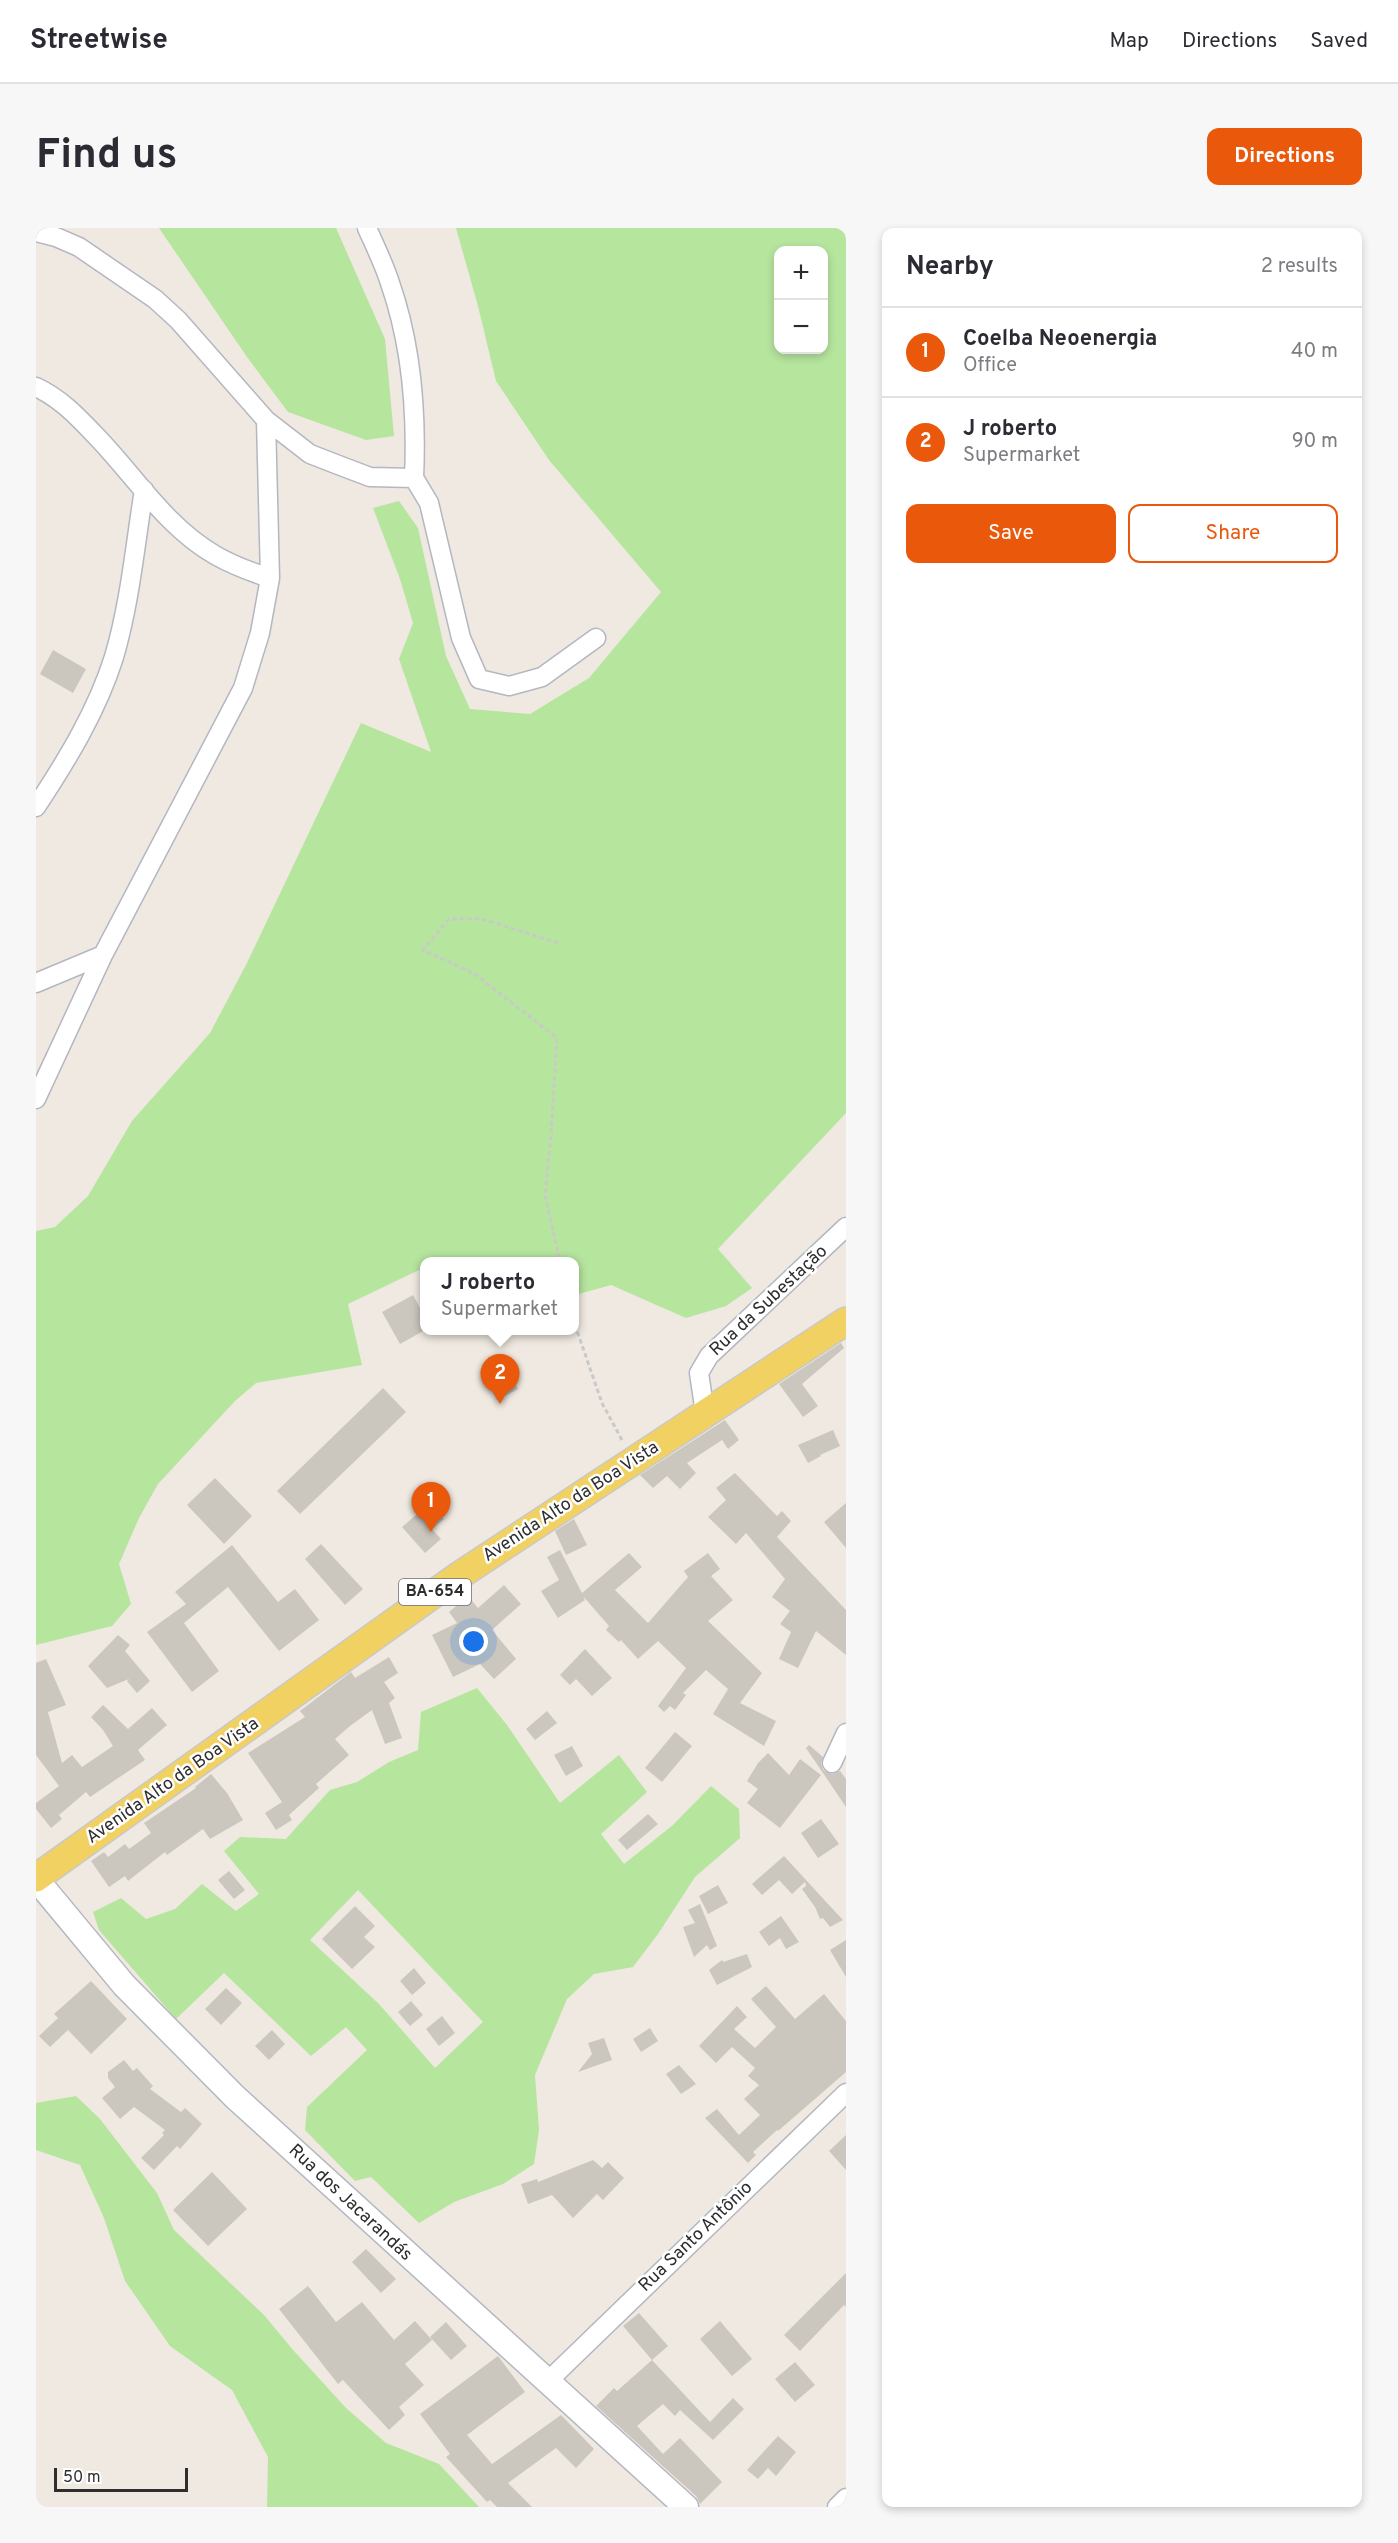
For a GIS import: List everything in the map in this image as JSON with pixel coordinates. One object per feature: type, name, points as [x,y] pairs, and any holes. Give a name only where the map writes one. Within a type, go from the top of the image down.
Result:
[{"type":"main road","name":"Avenida Alto da Boa Vista","points":[[36,1879],[460,1575],[846,1321]]},
{"type":"street","points":[[367,228],[390,284],[410,361],[416,429],[414,478],[429,503],[461,638],[479,679],[509,686],[542,677],[596,638]]},
{"type":"street","points":[[36,232],[56,237],[79,247],[155,299],[178,320],[266,420],[310,454],[370,477],[414,478]]},
{"type":"street","points":[[36,387],[66,406],[109,449],[172,520],[210,551],[248,571],[270,578]]},
{"type":"street","points":[[36,1099],[103,955],[243,688],[260,633],[270,578],[266,420]]},
{"type":"street","points":[[36,807],[80,736],[109,671],[130,580],[144,490]]},
{"type":"street","points":[[36,983],[103,955]]},
{"type":"street","name":"Rua da Subestação","points":[[705,1413],[699,1373],[709,1356],[846,1227]]},
{"type":"street","points":[[832,1763],[846,1733]]},
{"type":"street","name":"Rua dos Jacarandás","points":[[36,1879],[124,1985],[235,2097],[686,2507]]},
{"type":"street","name":"Rua Santo Antônio","points":[[547,2382],[846,2093]]},
{"type":"street","points":[[837,2507],[846,2498]]},
{"type":"path","points":[[558,943],[482,919],[449,919],[423,950],[475,974],[556,1038],[551,1136],[545,1196],[559,1257]]},
{"type":"path","points":[[578,1335],[602,1403],[634,1462]]},
{"type":"green space","points":[[159,228],[336,228],[385,339],[394,436],[366,440],[288,412],[247,357]]},
{"type":"green space","points":[[456,228],[846,228],[846,1113],[718,1249],[752,1288],[726,1306],[686,1318],[611,1285],[579,1294],[579,1257],[420,1257],[420,1272],[419,1270],[348,1304],[362,1365],[256,1383],[235,1401],[158,1484],[139,1518],[119,1564],[131,1604],[112,1626],[36,1645],[36,1231],[55,1227],[88,1196],[132,1121],[210,1033],[247,963],[361,723],[431,752],[399,659],[413,623],[400,579],[373,508],[399,501],[418,528],[446,656],[470,709],[530,714],[589,678],[661,592],[549,460],[496,381]]},
{"type":"green space","points":[[477,1688],[507,1725],[560,1803],[619,1755],[647,1792],[601,1834],[624,1864],[673,1825],[711,1786],[739,1809],[740,1838],[695,1877],[658,1934],[633,1967],[594,1974],[567,1999],[535,2075],[539,2130],[534,2164],[503,2184],[454,2202],[419,2223],[371,2177],[355,2181],[305,2130],[307,2107],[367,2050],[346,2027],[311,2056],[224,1973],[176,2019],[99,1930],[93,1912],[121,1898],[146,1919],[175,1909],[202,1884],[236,1911],[259,1894],[224,1851],[240,1837],[286,1839],[330,1790],[357,1782],[389,1762],[418,1750],[421,1712]],"holes":[[[358,1890],[483,2022],[435,2068],[379,2004],[310,1940]]]},
{"type":"green space","points":[[76,2096],[100,2119],[157,2193],[174,2230],[264,2315],[346,2408],[386,2443],[439,2464],[479,2507],[267,2507],[268,2457],[232,2390],[170,2346],[125,2281],[104,2218],[80,2165],[36,2150],[36,2103]]},
{"type":"building","points":[[53,650],[86,669],[73,693],[40,674]]},
{"type":"building","points":[[413,1295],[420,1308],[420,1333],[400,1344],[382,1312]]},
{"type":"building","points":[[841,1343],[844,1348],[802,1384],[818,1406],[803,1417],[779,1384]]},
{"type":"building","points":[[507,1370],[518,1389],[497,1400],[487,1381]]},
{"type":"building","points":[[383,1388],[406,1412],[300,1514],[277,1491]]},
{"type":"building","points":[[725,1420],[739,1440],[728,1449],[722,1440],[687,1463],[696,1473],[680,1489],[667,1476],[653,1488],[640,1475]]},
{"type":"building","points":[[833,1430],[840,1446],[808,1463],[798,1445]]},
{"type":"building","points":[[735,1473],[777,1516],[782,1511],[791,1521],[777,1537],[846,1610],[846,1655],[816,1631],[798,1668],[779,1659],[791,1632],[780,1624],[790,1611],[772,1597],[785,1579],[746,1533],[736,1544],[708,1517],[726,1500],[716,1488]]},
{"type":"building","points":[[215,1478],[252,1516],[224,1544],[187,1505]]},
{"type":"building","points":[[430,1503],[444,1519],[432,1529],[441,1539],[425,1553],[402,1527]]},
{"type":"building","points":[[846,1503],[846,1548],[824,1522]]},
{"type":"building","points":[[574,1519],[587,1545],[566,1555],[555,1531]]},
{"type":"building","points":[[321,1544],[363,1589],[345,1605],[305,1559]]},
{"type":"building","points":[[232,1545],[278,1602],[295,1589],[319,1620],[279,1651],[228,1587],[184,1623],[219,1671],[192,1692],[147,1632],[186,1604],[175,1592]]},
{"type":"building","points":[[560,1550],[582,1593],[629,1553],[642,1567],[615,1590],[648,1623],[688,1577],[684,1571],[708,1553],[720,1569],[711,1576],[733,1600],[708,1621],[762,1673],[740,1703],[776,1721],[764,1746],[713,1714],[728,1689],[706,1670],[683,1693],[686,1695],[675,1710],[670,1706],[664,1712],[658,1706],[686,1668],[658,1641],[638,1659],[621,1640],[619,1642],[606,1630],[609,1626],[583,1596],[585,1600],[558,1618],[541,1591],[559,1580],[547,1557]]},
{"type":"building","points":[[504,1585],[521,1604],[492,1630],[516,1659],[494,1679],[480,1664],[453,1677],[432,1635],[457,1623],[449,1612],[468,1596],[478,1608]]},
{"type":"building","points":[[118,1635],[130,1645],[125,1651],[150,1681],[137,1693],[127,1681],[129,1679],[107,1688],[88,1666]]},
{"type":"building","points":[[585,1649],[612,1678],[592,1696],[576,1679],[570,1685],[560,1675]]},
{"type":"building","points":[[389,1657],[398,1673],[384,1682],[395,1698],[389,1703],[402,1738],[385,1744],[372,1710],[350,1726],[335,1739],[349,1755],[316,1784],[319,1788],[289,1815],[292,1820],[276,1830],[265,1813],[282,1802],[248,1753],[305,1717],[300,1711],[351,1672],[355,1678]]},
{"type":"building","points":[[46,1659],[66,1705],[48,1712],[62,1763],[72,1755],[82,1767],[113,1746],[91,1717],[103,1705],[128,1729],[152,1708],[167,1725],[138,1750],[145,1760],[90,1797],[86,1792],[59,1815],[62,1819],[51,1828],[36,1809],[36,1803],[59,1786],[36,1755],[36,1663]]},
{"type":"building","points":[[547,1711],[557,1723],[535,1740],[526,1729]]},
{"type":"building","points":[[675,1732],[692,1746],[662,1782],[645,1768]]},
{"type":"building","points":[[809,1745],[823,1757],[821,1763],[823,1770],[832,1774],[840,1771],[846,1779],[846,1807],[806,1748]]},
{"type":"building","points":[[572,1746],[583,1766],[566,1776],[554,1755]]},
{"type":"building","points":[[768,1753],[789,1775],[800,1759],[821,1775],[780,1828],[747,1803],[758,1789],[747,1781],[758,1763]]},
{"type":"building","points":[[211,1774],[227,1793],[243,1820],[210,1839],[203,1829],[167,1855],[165,1852],[128,1881],[125,1876],[109,1887],[91,1861],[104,1852],[108,1857],[125,1844],[129,1849],[151,1833],[144,1823],[196,1788]]},
{"type":"building","points":[[648,1814],[658,1824],[627,1850],[618,1840]]},
{"type":"building","points":[[821,1819],[839,1844],[818,1858],[801,1833]]},
{"type":"building","points":[[784,1856],[843,1920],[830,1927],[823,1918],[820,1919],[815,1907],[802,1889],[806,1886],[805,1882],[792,1894],[779,1880],[762,1895],[752,1884]]},
{"type":"building","points":[[229,1871],[245,1890],[234,1899],[218,1880]]},
{"type":"building","points":[[718,1885],[728,1903],[708,1914],[699,1896]]},
{"type":"building","points":[[700,1904],[717,1946],[710,1950],[707,1945],[694,1957],[683,1927],[695,1923],[688,1910]]},
{"type":"building","points":[[355,1906],[375,1926],[364,1937],[375,1947],[352,1969],[322,1939]]},
{"type":"building","points":[[781,1916],[799,1942],[786,1949],[780,1938],[769,1946],[759,1932]]},
{"type":"building","points":[[846,1940],[846,1977],[830,1950]]},
{"type":"building","points":[[747,1954],[752,1967],[717,1985],[709,1970],[722,1960],[723,1962]]},
{"type":"building","points":[[414,1968],[426,1983],[412,1995],[400,1981]]},
{"type":"building","points":[[91,1981],[127,2019],[91,2054],[68,2030],[50,2047],[39,2036],[58,2018],[54,2014]]},
{"type":"building","points":[[766,1986],[795,2019],[824,1994],[846,2021],[846,2072],[753,2152],[756,2155],[748,2163],[705,2118],[717,2109],[739,2135],[760,2115],[744,2099],[759,2085],[748,2076],[755,2068],[732,2047],[716,2063],[699,2046],[737,2006],[747,2017],[734,2029],[755,2048],[776,2027],[751,1999]]},
{"type":"building","points":[[226,1988],[242,2003],[221,2025],[205,2009]]},
{"type":"building","points":[[411,2001],[423,2015],[410,2026],[398,2012]]},
{"type":"building","points":[[442,2016],[455,2033],[439,2046],[426,2029]]},
{"type":"building","points":[[650,2028],[658,2041],[641,2052],[633,2039]]},
{"type":"building","points":[[272,2030],[285,2044],[269,2060],[255,2046]]},
{"type":"building","points":[[604,2038],[612,2060],[578,2072],[592,2054],[588,2043]]},
{"type":"building","points":[[124,2060],[133,2071],[137,2068],[153,2086],[150,2089],[181,2112],[185,2108],[202,2124],[180,2149],[177,2146],[154,2170],[141,2158],[164,2135],[162,2133],[165,2130],[134,2107],[120,2119],[102,2098],[115,2087],[108,2078],[108,2072]]},
{"type":"building","points":[[679,2065],[696,2084],[681,2094],[666,2074]]},
{"type":"building","points":[[846,2135],[846,2170],[829,2151]]},
{"type":"building","points":[[593,2160],[602,2168],[608,2162],[624,2178],[603,2200],[597,2194],[573,2218],[552,2195],[528,2204],[521,2184],[537,2179],[538,2182]]},
{"type":"building","points":[[212,2172],[247,2209],[208,2246],[173,2210]]},
{"type":"building","points":[[366,2249],[396,2279],[381,2293],[352,2262]]},
{"type":"building","points":[[846,2273],[846,2307],[844,2305],[800,2351],[784,2335]]},
{"type":"building","points":[[308,2286],[336,2322],[362,2302],[394,2340],[415,2321],[432,2340],[405,2364],[424,2385],[399,2407],[405,2415],[389,2430],[343,2380],[338,2384],[279,2309]]},
{"type":"building","points":[[639,2313],[668,2346],[652,2360],[623,2326]]},
{"type":"building","points":[[720,2321],[752,2359],[732,2376],[700,2339]]},
{"type":"building","points":[[446,2322],[467,2346],[451,2360],[430,2337]]},
{"type":"building","points":[[498,2356],[525,2392],[467,2435],[492,2464],[561,2415],[594,2449],[576,2468],[556,2448],[508,2483],[532,2507],[497,2507],[490,2500],[487,2502],[446,2457],[450,2454],[420,2414]]},
{"type":"building","points":[[652,2360],[710,2422],[733,2398],[744,2409],[713,2440],[680,2410],[675,2416],[663,2404],[637,2426],[663,2454],[680,2438],[722,2482],[700,2504],[696,2496],[596,2406],[614,2388],[617,2391]]},
{"type":"building","points":[[795,2362],[815,2385],[795,2402],[775,2379]]},
{"type":"building","points":[[778,2436],[796,2452],[776,2476],[768,2468],[758,2479],[747,2470]]},
{"type":"place","name":"J roberto","points":[[500,1404]]},
{"type":"place","name":"Coelba Neoenergia","points":[[431,1532]]}]
